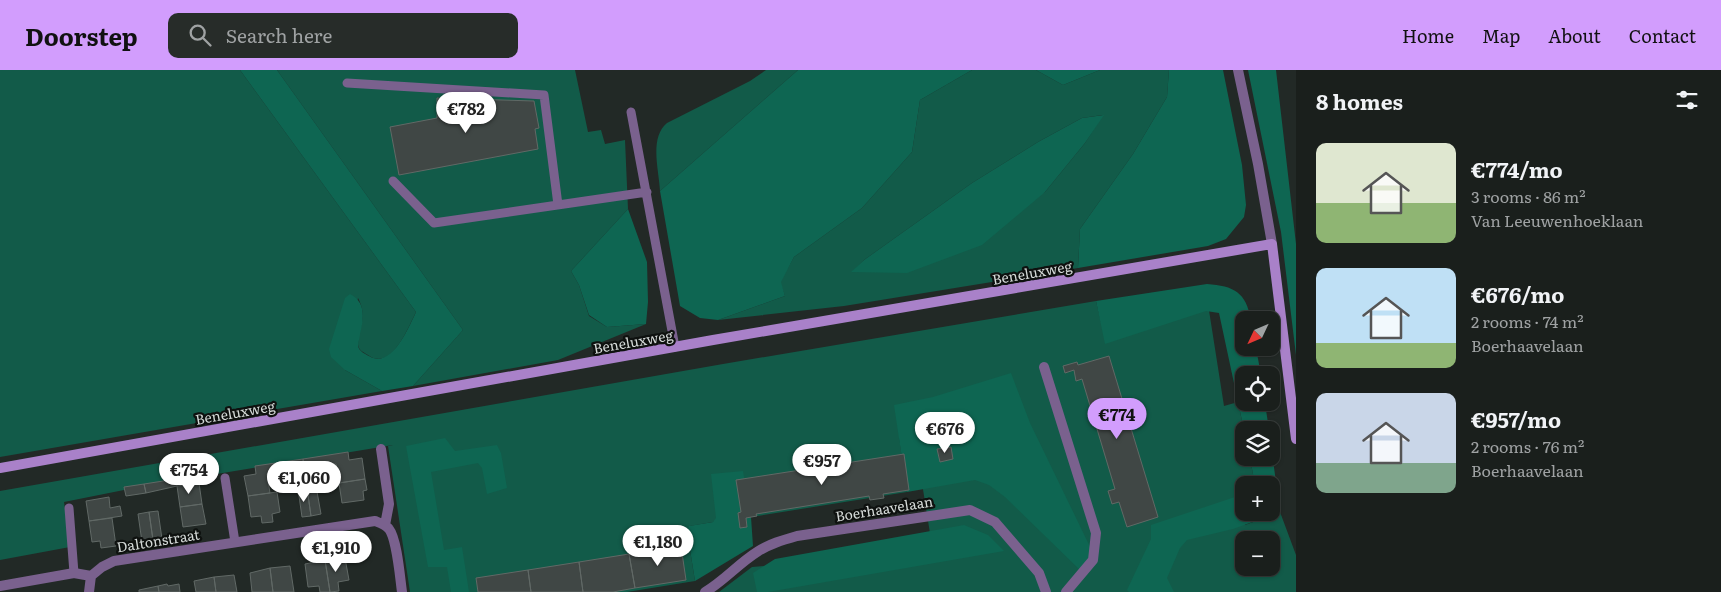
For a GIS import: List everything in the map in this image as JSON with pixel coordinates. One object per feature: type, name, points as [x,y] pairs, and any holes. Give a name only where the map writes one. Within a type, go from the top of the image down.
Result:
[{"type":"main road","name":"Beneluxweg","points":[[0,468],[676,347],[1272,244]]},
{"type":"main road","points":[[1272,244],[1296,439]]},
{"type":"street","points":[[1238,70],[1260,173],[1272,244]]},
{"type":"street","points":[[1044,367],[1096,533],[1093,560],[1066,592]]},
{"type":"street","points":[[381,449],[389,504],[387,527],[394,540],[402,592]]},
{"type":"street","name":"Boerhaavelaan","points":[[705,592],[717,585],[756,552],[778,541],[797,536],[970,510],[995,522],[1039,573],[1046,592]]},
{"type":"street","name":"Daltonstraat","points":[[91,576],[102,567],[114,561],[363,522],[375,521],[387,527]]},
{"type":"street","points":[[0,586],[74,573],[91,576],[89,592]]},
{"type":"lane","points":[[347,83],[544,95],[558,205]]},
{"type":"lane","points":[[631,112],[676,347]]},
{"type":"lane","points":[[393,180],[434,223],[647,192]]},
{"type":"lane","points":[[225,478],[234,542]]},
{"type":"lane","points":[[69,508],[74,573]]},
{"type":"green space","points":[[0,70],[240,70],[416,312],[398,346],[384,358],[376,359],[363,352],[358,346],[363,316],[358,298],[345,370],[382,391],[0,457]]},
{"type":"green space","points":[[240,70],[277,70],[463,330],[413,386],[382,391],[345,370],[331,357],[329,349],[345,298],[350,294],[359,301],[362,311],[358,346],[361,351],[377,359],[385,357],[398,345],[416,312]]},
{"type":"green space","points":[[277,70],[575,70],[588,132],[601,130],[605,144],[625,140],[628,209],[571,271],[579,285],[589,316],[607,327],[646,324],[558,360],[413,386],[463,330]]},
{"type":"green space","points":[[766,70],[798,70],[660,191],[656,155],[661,129],[667,123],[750,81]]},
{"type":"green space","points":[[798,70],[972,70],[920,100],[912,152],[862,208],[794,257],[781,282],[785,296],[718,320],[700,318],[680,306],[660,191]]},
{"type":"green space","points":[[972,70],[1036,70],[1063,85],[1100,70],[1169,70],[1167,97],[1133,154],[1080,229],[1078,268],[844,306],[718,320],[785,296],[780,282],[794,257],[862,208],[912,152],[920,100]],"holes":[[[1103,115],[1085,143],[1045,192],[852,272],[864,260],[972,183],[1038,142],[1082,118]]]},
{"type":"green space","points":[[1036,70],[1100,70],[1063,85]]},
{"type":"green space","points":[[1169,70],[1223,70],[1242,165],[1246,205],[1244,217],[1226,239],[1208,246],[1078,268],[1080,229],[1133,154],[1167,97]]},
{"type":"green space","points":[[1248,70],[1276,70],[1296,244],[1296,355],[1281,232]]},
{"type":"green space","points":[[1104,115],[1085,143],[1045,192],[982,245],[907,273],[851,272],[864,260],[972,183],[1038,142],[1082,118]]},
{"type":"green space","points":[[628,209],[647,262],[648,302],[646,324],[607,327],[589,315],[579,285],[571,271]]},
{"type":"green space","points":[[1207,284],[1231,289],[1242,297],[1249,311],[1235,311],[1235,356],[1257,356],[1259,366],[1235,366],[1235,388],[1219,313],[1206,311],[1105,344],[1096,301]]},
{"type":"green space","points":[[1096,301],[1101,322],[1208,304],[1224,406],[1235,403],[1235,411],[1240,411],[1242,421],[1235,421],[1235,466],[1251,466],[1253,476],[1235,476],[1235,521],[1244,521],[1245,525],[1256,521],[1280,521],[1280,512],[1296,555],[1296,592],[719,592],[752,567],[933,552],[914,433],[899,436],[907,492],[751,517],[731,515],[713,522],[690,526],[687,531],[695,581],[627,592],[410,592],[388,446],[393,445],[144,486],[64,502],[70,547],[0,560],[0,491],[723,364]]},
{"type":"green space","points":[[1011,373],[1030,423],[1094,555],[1080,570],[1005,497],[989,485],[975,480],[907,492],[894,405],[933,397]]},
{"type":"green space","points":[[1240,411],[1266,411],[1268,421],[1242,421]]},
{"type":"green space","points":[[445,438],[455,451],[497,445],[501,453],[507,488],[487,494],[482,468],[478,463],[431,472],[444,550],[462,547],[469,592],[451,592],[447,567],[428,567],[406,446]]},
{"type":"green space","points":[[1251,466],[1274,466],[1275,476],[1253,476]]},
{"type":"green space","points":[[743,471],[751,517],[753,546],[695,581],[687,531],[689,526],[713,522],[716,518],[711,474]]},
{"type":"green space","points":[[1235,497],[1235,521],[1255,521],[1233,529],[1187,540],[1180,548],[1167,578],[1174,592],[1129,592],[1127,590],[1151,539],[1151,525]]},
{"type":"green space","points":[[964,525],[988,535],[1004,551],[768,592],[757,592],[753,573],[775,559]]},
{"type":"building","points":[[437,98],[534,101],[539,128],[535,129],[538,149],[399,175],[390,127],[437,118]]},
{"type":"building","points":[[1109,356],[1158,517],[1127,527],[1119,502],[1112,504],[1108,491],[1115,489],[1082,379],[1076,381],[1074,370],[1065,373],[1063,366],[1077,362],[1078,365]]},
{"type":"building","points":[[951,447],[953,459],[940,462],[937,449]]},
{"type":"building","points":[[348,452],[349,460],[362,458],[365,479],[339,483],[336,464],[304,468],[303,459]]},
{"type":"building","points":[[904,454],[909,490],[883,494],[884,498],[870,500],[869,496],[756,514],[757,516],[746,518],[747,527],[740,528],[738,513],[741,512],[736,480]]},
{"type":"building","points":[[303,459],[304,468],[267,474],[270,493],[248,496],[244,476],[256,474],[255,466]]},
{"type":"building","points":[[176,479],[177,486],[146,493],[144,484]]},
{"type":"building","points":[[365,479],[367,490],[363,491],[364,500],[342,503],[339,483]]},
{"type":"building","points":[[199,483],[202,504],[180,507],[177,486]]},
{"type":"building","points":[[144,484],[146,493],[126,496],[124,487]]},
{"type":"building","points":[[316,486],[321,514],[311,516],[307,488]]},
{"type":"building","points":[[307,488],[311,516],[302,517],[298,489]]},
{"type":"building","points":[[277,492],[280,512],[272,514],[273,522],[262,523],[261,516],[251,517],[248,496]]},
{"type":"building","points":[[109,497],[110,508],[120,506],[122,516],[89,521],[86,501]]},
{"type":"building","points":[[202,504],[206,524],[183,527],[180,507]]},
{"type":"building","points":[[158,511],[162,539],[153,540],[149,512]]},
{"type":"building","points":[[149,512],[153,540],[142,542],[138,514]]},
{"type":"building","points":[[112,518],[116,546],[101,548],[100,541],[92,542],[89,521]]},
{"type":"building","points":[[681,546],[686,580],[635,588],[629,554]]},
{"type":"building","points":[[629,554],[635,588],[613,592],[583,592],[579,562]]},
{"type":"building","points":[[345,558],[349,580],[338,582],[339,591],[330,592],[325,560]]},
{"type":"building","points":[[325,560],[330,592],[320,592],[319,586],[308,587],[305,564]]},
{"type":"building","points":[[579,562],[583,592],[531,592],[528,570]]},
{"type":"building","points":[[290,566],[294,592],[273,592],[270,568]]},
{"type":"building","points":[[270,568],[273,592],[252,592],[250,573]]},
{"type":"building","points":[[528,570],[531,592],[478,592],[476,578]]},
{"type":"building","points":[[234,575],[237,592],[216,592],[214,577]]},
{"type":"building","points":[[214,577],[216,592],[196,592],[194,581]]},
{"type":"building","points":[[167,584],[168,586],[179,584],[180,592],[159,592],[158,586]]},
{"type":"building","points":[[158,586],[159,592],[139,592],[139,590]]}]
